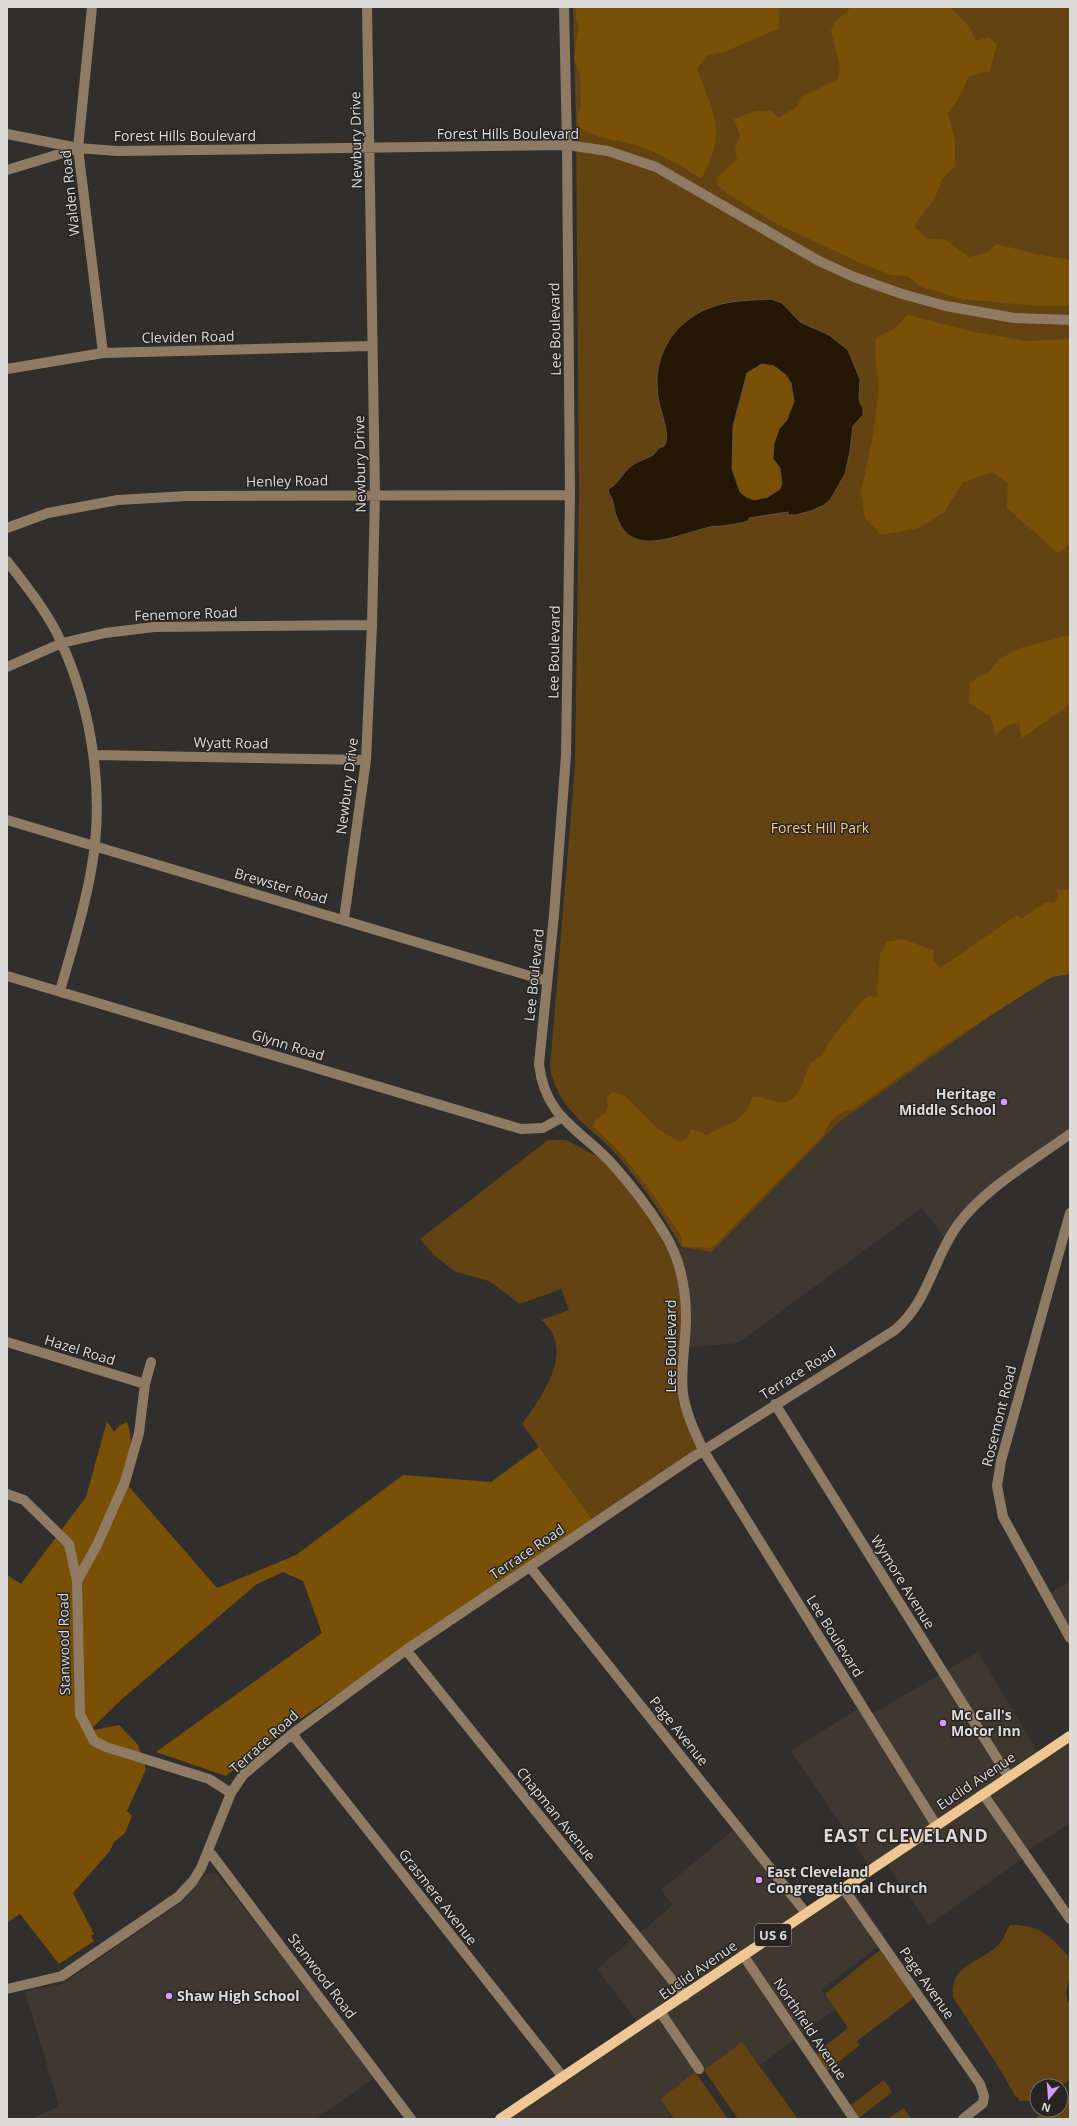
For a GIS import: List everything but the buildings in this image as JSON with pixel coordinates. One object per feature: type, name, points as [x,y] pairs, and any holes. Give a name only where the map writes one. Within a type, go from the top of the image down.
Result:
[{"type":"main road","name":"Euclid Avenue","points":[[500,2119],[661,2013],[743,1955],[1008,1776],[1070,1736]]},
{"type":"street","name":"Walden Road","points":[[92,7],[78,148],[104,353]]},
{"type":"street","name":"Newbury Drive","points":[[344,919],[366,760],[372,625],[375,495],[371,346],[371,149],[367,7]]},
{"type":"street","name":"Lee Boulevard","points":[[564,7],[567,145],[570,495],[566,755],[539,1064],[541,1078],[561,1118],[614,1166],[663,1231],[674,1251],[680,1269],[686,1304],[682,1375],[683,1394],[688,1415],[704,1450],[936,1825]]},
{"type":"street","name":"Forest Hills Boulevard","points":[[7,134],[78,148],[117,151],[371,149],[567,145],[608,151],[656,167],[819,261],[854,277],[902,294],[946,306],[1014,318],[1070,320]]},
{"type":"street","points":[[7,170],[78,148]]},
{"type":"street","name":"Cleviden Road","points":[[7,369],[104,353],[371,346]]},
{"type":"street","name":"Henley Road","points":[[7,528],[48,513],[118,500],[187,496],[570,495]]},
{"type":"street","points":[[7,561],[33,595],[62,643],[84,705],[94,755],[96,807],[92,871],[60,991]]},
{"type":"street","name":"Fenemore Road","points":[[7,667],[62,643],[105,633],[154,627],[372,625]]},
{"type":"street","name":"Wyatt Road","points":[[94,755],[366,760]]},
{"type":"street","name":"Brewster Road","points":[[7,820],[344,919],[547,981]]},
{"type":"street","name":"Glynn Road","points":[[7,976],[521,1129],[543,1128],[561,1118]]},
{"type":"street","name":"Terrace Road","points":[[7,1989],[62,1976],[178,1898],[193,1881],[209,1851],[231,1792],[243,1776],[292,1734],[406,1650],[704,1450],[775,1404],[873,1344],[906,1320],[922,1297],[949,1238],[966,1214],[988,1194],[1069,1137]]},
{"type":"street","name":"Rosemont Road","points":[[1070,1213],[1001,1461],[997,1486],[1003,1517],[1070,1638]]},
{"type":"street","name":"Hazel Road","points":[[7,1342],[145,1384]]},
{"type":"street","name":"Stanwood Road","points":[[151,1362],[145,1384],[139,1433],[125,1482],[97,1545],[77,1581],[80,1714],[94,1741],[106,1747],[209,1779],[231,1792]]},
{"type":"street","name":"Wymore Avenue","points":[[775,1404],[1008,1776]]},
{"type":"street","points":[[7,1494],[24,1500],[69,1544],[77,1581]]},
{"type":"street","name":"Page Avenue","points":[[530,1567],[806,1913]]},
{"type":"street","name":"Chapman Avenue","points":[[406,1650],[685,1996]]},
{"type":"street","name":"Grasmere Avenue","points":[[292,1734],[563,2077]]},
{"type":"street","points":[[983,1794],[1070,1919]]},
{"type":"street","name":"Stanwood Road","points":[[209,1851],[411,2119]]},
{"type":"street","name":"Page Avenue","points":[[843,1888],[980,2084],[984,2096],[983,2103],[962,2119]]},
{"type":"street","name":"Northfield Avenue","points":[[743,1955],[854,2119]]},
{"type":"street","points":[[661,2013],[699,2069]]},
{"type":"shaded area","points":[[576,7],[778,7],[780,28],[724,52],[706,56],[697,69],[709,99],[716,124],[714,148],[701,179],[674,162],[652,151],[636,145],[601,137],[585,131],[578,126],[578,115],[581,106],[580,75],[574,58],[579,25],[576,19]]},
{"type":"shaded area","points":[[850,7],[950,7],[971,29],[976,41],[989,37],[997,45],[990,71],[969,76],[959,98],[948,113],[955,141],[955,166],[942,179],[935,198],[914,226],[926,238],[946,240],[969,257],[986,253],[997,244],[1031,253],[1070,260],[1070,306],[1037,306],[963,299],[921,287],[907,276],[891,275],[863,264],[779,225],[731,196],[717,185],[718,177],[737,159],[735,148],[740,136],[734,119],[755,111],[771,111],[779,118],[795,108],[804,96],[838,79],[840,67],[831,31],[835,21],[847,12]]},
{"type":"shaded area","points":[[771,299],[782,303],[800,322],[829,335],[848,350],[860,379],[859,396],[860,403],[863,408],[863,415],[853,426],[845,474],[830,500],[824,505],[811,511],[796,515],[788,515],[788,512],[749,518],[749,521],[725,526],[712,526],[665,539],[651,541],[638,540],[627,533],[618,521],[608,489],[615,485],[631,466],[653,455],[659,448],[664,446],[666,442],[665,424],[659,402],[657,384],[658,367],[663,352],[671,338],[681,326],[694,316],[709,308],[726,303]],"holes":[[[762,364],[774,366],[786,375],[791,383],[794,401],[787,420],[779,429],[774,444],[773,459],[780,468],[782,483],[780,489],[768,497],[754,500],[746,497],[740,492],[732,469],[733,426],[747,373]]]},
{"type":"shaded area","points":[[908,315],[974,332],[1028,341],[1070,339],[1070,544],[1058,553],[1007,508],[1008,484],[993,472],[963,482],[944,512],[919,528],[881,535],[865,518],[861,492],[873,435],[879,386],[875,356],[876,338],[892,330]]},
{"type":"shaded area","points":[[762,364],[780,369],[791,383],[794,401],[787,420],[779,429],[774,444],[782,483],[780,489],[768,497],[754,500],[746,497],[740,492],[732,469],[733,426],[747,373]]},
{"type":"shaded area","points":[[1070,635],[1070,704],[1022,738],[1019,723],[1007,725],[996,735],[990,716],[969,703],[970,682],[990,671],[998,660],[1020,648]]},
{"type":"shaded area","points":[[1056,890],[1070,890],[1070,974],[1052,977],[946,1044],[852,1110],[837,1115],[823,1136],[712,1248],[682,1246],[681,1236],[651,1191],[618,1150],[593,1126],[596,1119],[607,1111],[607,1097],[613,1092],[624,1095],[658,1129],[680,1142],[687,1138],[691,1129],[707,1135],[740,1118],[749,1106],[752,1097],[784,1103],[791,1100],[800,1090],[810,1063],[820,1057],[833,1037],[862,1001],[869,996],[877,997],[880,954],[887,942],[902,939],[934,950],[933,960],[940,968],[1017,915],[1021,919],[1046,902],[1053,903],[1059,899]]},
{"type":"shaded area","points":[[1070,974],[1070,1134],[975,1204],[947,1241],[922,1208],[738,1343],[683,1348],[674,1251],[681,1247],[712,1252],[838,1123],[916,1066],[1034,988],[1052,977]]},
{"type":"shaded area","points":[[107,1421],[114,1432],[120,1425],[127,1422],[131,1444],[125,1482],[217,1588],[296,1555],[403,1475],[491,1482],[539,1447],[595,1523],[285,1729],[226,1776],[156,1752],[322,1633],[303,1581],[283,1572],[257,1584],[122,1699],[89,1731],[119,1725],[138,1745],[146,1769],[127,1811],[132,1816],[125,1833],[114,1842],[110,1851],[73,1893],[94,1934],[91,1936],[94,1941],[59,1964],[20,1914],[7,1923],[7,1575],[21,1584],[86,1497]]},
{"type":"shaded area","points":[[1070,1581],[1070,1638],[1046,1595]]},
{"type":"shaded area","points":[[978,1652],[1040,1755],[1070,1736],[1070,1823],[1024,1853],[1026,1856],[929,1925],[884,1860],[871,1869],[791,1751],[862,1706],[869,1716]]},
{"type":"shaded area","points":[[737,1827],[806,1913],[849,1884],[887,1940],[821,1990],[835,2009],[760,2065],[742,2042],[701,2072],[699,2069],[660,2099],[671,2115],[666,2119],[500,2119],[640,2026],[597,1969],[673,1905],[661,1890]]},
{"type":"shaded area","name":"Shaw High School","points":[[207,1873],[218,1875],[376,2077],[318,2117],[319,2119],[32,2119],[59,2106],[25,1991],[58,1985],[65,1982],[179,1904]]},
{"type":"green space","name":"Forest Hill Park","points":[[573,7],[1070,7],[1070,970],[1049,975],[838,1123],[712,1252],[681,1247],[654,1203],[623,1162],[580,1120],[561,1098],[550,1068],[575,765],[579,493],[576,123]]},
{"type":"green space","points":[[548,1140],[566,1140],[614,1165],[663,1231],[680,1269],[682,1375],[703,1450],[595,1523],[522,1424],[546,1387],[552,1373],[556,1359],[556,1345],[551,1332],[541,1320],[569,1310],[561,1289],[520,1304],[489,1281],[456,1272],[435,1256],[420,1239]]},
{"type":"green space","points":[[1010,1925],[1030,1927],[1051,1938],[1070,1958],[1070,1972],[1066,1997],[1070,2005],[1070,2080],[1069,2078],[1029,2078],[1029,2101],[1020,2101],[1014,2094],[1001,2071],[953,1997],[953,1986],[961,1971],[990,1952],[1003,1939]]},
{"type":"green space","points":[[880,1950],[914,1998],[857,2041],[860,2045],[827,2071],[815,2054],[848,2028],[825,1994]]},
{"type":"green space","points":[[742,2042],[798,2119],[738,2119],[704,2070]]},
{"type":"green space","points":[[695,2072],[728,2119],[674,2119],[660,2099]]},
{"type":"green space","points":[[884,2080],[892,2092],[859,2118],[851,2105]]},
{"type":"green space","points":[[1070,2095],[1070,2119],[1034,2119],[1069,2118]]},
{"type":"green space","points":[[904,2108],[911,2119],[887,2119]]},
{"type":"place","name":"Heritage Middle School","points":[[1004,1102]]},
{"type":"place","name":"Mc Call's Motor Inn","points":[[943,1723]]},
{"type":"place","name":"East Cleveland Congregational Church","points":[[759,1880]]},
{"type":"place","name":"Shaw High School","points":[[169,1996]]},
{"type":"district","name":"EAST CLEVELAND","points":[[906,1836]]}]
